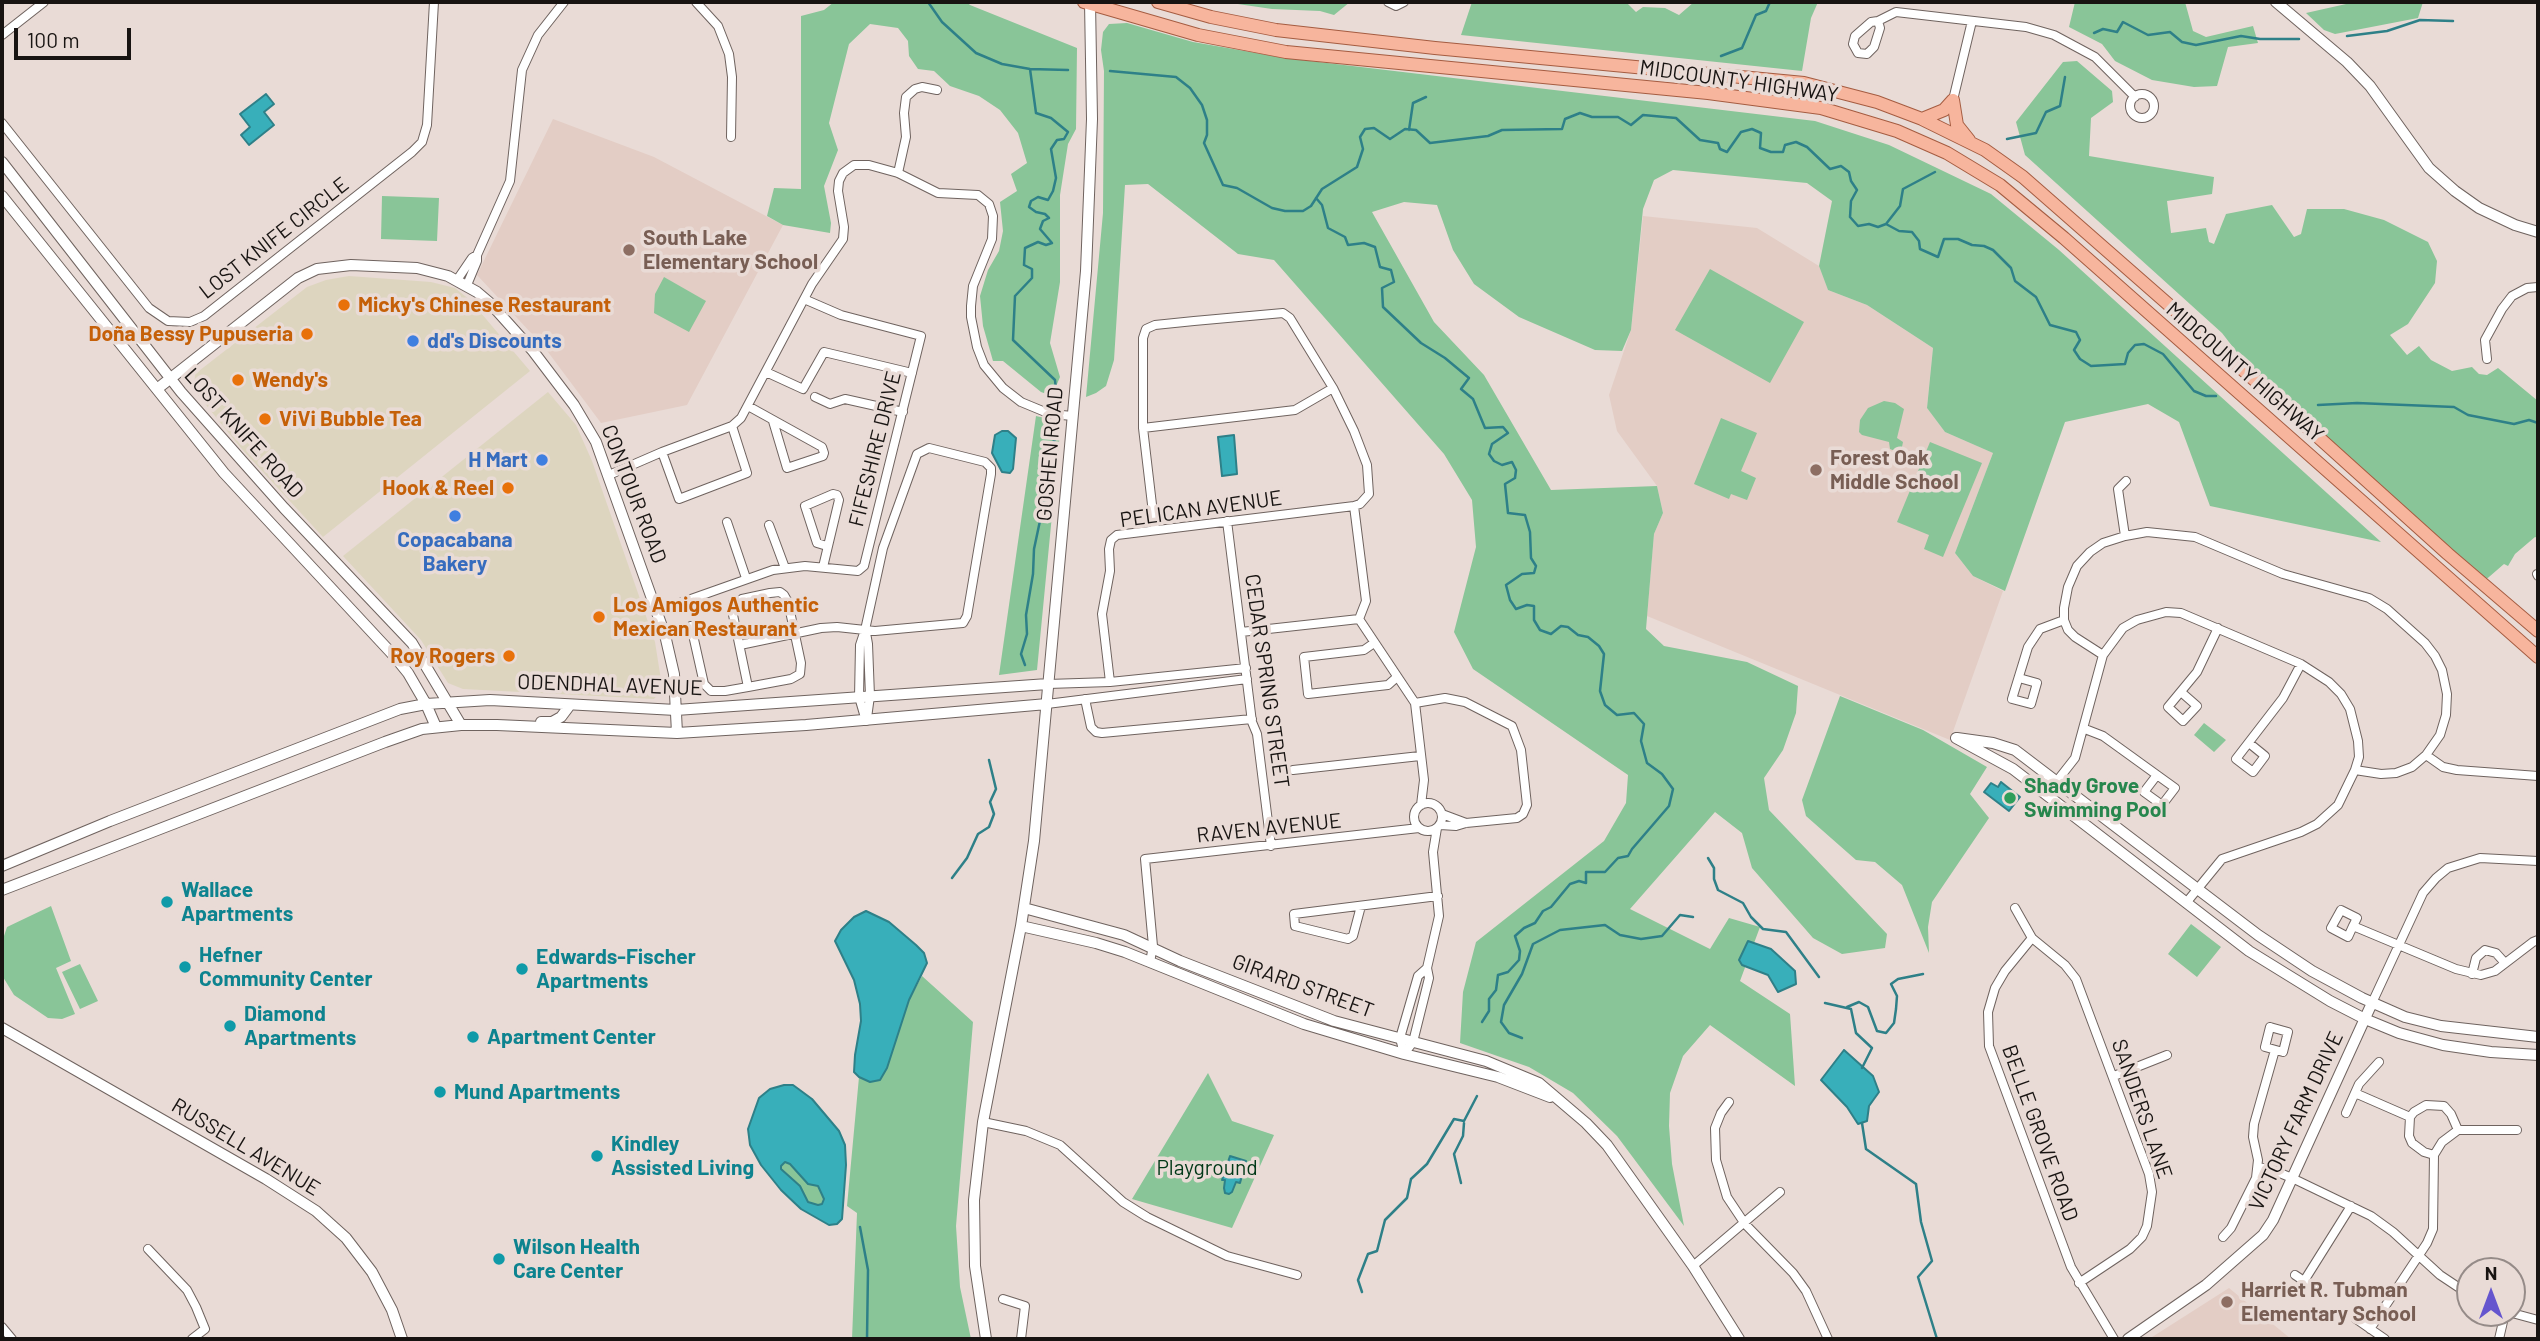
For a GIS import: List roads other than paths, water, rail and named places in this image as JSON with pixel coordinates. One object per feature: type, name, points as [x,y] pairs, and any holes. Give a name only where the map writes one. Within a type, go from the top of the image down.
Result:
[{"type":"main road","name":"MIDCOUNTY HIGHWAY","points":[[1088,2],[1198,35],[1286,51],[1708,93],[1821,108],[1897,131],[1947,153],[2000,185],[2064,237],[2538,657]]},
{"type":"main road","name":"MIDCOUNTY HIGHWAY","points":[[1158,2],[1211,17],[1276,30],[1804,83],[1877,102],[1922,119],[1971,143],[2023,177],[2538,631]]},
{"type":"main road","points":[[1922,119],[1944,110],[1952,100]]},
{"type":"main road","points":[[1952,100],[1957,125],[1971,143]]},
{"type":"street","points":[[2,35],[44,2]]},
{"type":"street","name":"LOST KNIFE CIRCLE","points":[[2,123],[149,308],[168,321],[190,322],[204,316],[422,142],[427,125],[434,2]]},
{"type":"street","points":[[462,283],[477,261],[477,255],[509,185],[522,70],[538,35],[564,2]]},
{"type":"street","points":[[696,2],[718,26],[729,54],[732,77],[731,137]]},
{"type":"street","name":"GOSHEN ROAD","points":[[986,1339],[977,1287],[974,1200],[983,1122],[1021,926],[1034,841],[1090,210],[1092,87],[1088,2]]},
{"type":"street","points":[[1388,2],[1396,6],[1404,2]]},
{"type":"street","points":[[2276,2],[2347,62],[2370,86],[2429,167],[2455,191],[2479,208],[2515,225],[2538,232]]},
{"type":"street","points":[[1878,21],[1899,11],[2026,27],[2070,42],[2095,57],[2135,97]]},
{"type":"street","points":[[1952,100],[1972,21]]},
{"type":"street","points":[[898,173],[906,136],[906,97],[922,87],[937,90]]},
{"type":"street","name":"LOST KNIFE ROAD","points":[[2,162],[170,379],[257,478],[412,643],[461,725]]},
{"type":"street","points":[[609,475],[732,426],[748,406],[804,299],[843,239],[844,227],[838,191],[843,173],[849,167],[859,164],[898,173],[933,191],[978,195],[989,204],[992,239],[973,286],[971,317],[984,365],[1003,388],[1021,402],[1050,414],[1073,416]]},
{"type":"street","name":"LOST KNIFE ROAD","points":[[2,196],[225,473],[395,657],[426,704],[436,727]]},
{"type":"street","name":"CONTOUR ROAD","points":[[157,389],[298,278],[317,269],[351,265],[417,268],[462,283],[490,303],[533,351],[587,424],[609,475],[671,655],[677,733]]},
{"type":"street","points":[[2487,359],[2485,340],[2502,309],[2512,296],[2527,288],[2538,288]]},
{"type":"street","name":"FIFESHIRE DRIVE","points":[[804,299],[841,315],[921,336],[862,570],[823,567]]},
{"type":"street","points":[[1155,530],[1143,428],[1143,338],[1146,329],[1283,313],[1290,318],[1333,388],[1362,447],[1367,465],[1369,494],[1360,504],[1354,506],[1366,601],[1359,619]]},
{"type":"street","points":[[766,372],[803,390],[824,352],[912,373]]},
{"type":"street","points":[[1143,428],[1294,410],[1333,388]]},
{"type":"street","points":[[815,397],[830,404],[845,399],[903,412]]},
{"type":"street","points":[[748,406],[822,447],[822,456],[787,468],[773,421]]},
{"type":"street","points":[[662,452],[679,499],[747,472],[732,426]]},
{"type":"street","points":[[740,645],[837,627],[865,630],[963,623],[967,616],[991,474],[991,468],[985,462],[929,448],[916,454],[883,548],[865,630],[868,645],[866,720]]},
{"type":"street","points":[[2125,536],[2118,489],[2126,481]]},
{"type":"street","points":[[657,611],[746,578],[785,568],[823,567],[839,500],[837,495],[833,494],[804,506],[817,543],[827,546]]},
{"type":"street","name":"PELICAN AVENUE","points":[[1110,682],[1102,614],[1110,571],[1109,549],[1111,540],[1117,535],[1354,506]]},
{"type":"street","name":"CEDAR SPRING STREET","points":[[1227,521],[1271,846]]},
{"type":"street","points":[[727,522],[746,578]]},
{"type":"street","points":[[769,524],[785,568]]},
{"type":"street","points":[[2103,655],[2068,630],[2064,620],[2068,587],[2077,566],[2090,552],[2104,543],[2125,536],[2147,532],[2195,537],[2283,574],[2369,598],[2388,609],[2426,643],[2442,670],[2447,694],[2446,715],[2440,735],[2426,755],[2412,767],[2396,773],[2381,774],[2355,769]]},
{"type":"street","points":[[691,626],[707,688],[725,691],[748,687],[791,679],[800,674],[802,663],[784,595],[780,592],[742,599],[732,610],[748,687]]},
{"type":"street","points":[[2046,795],[2076,758],[2103,655],[2123,628],[2152,615],[2181,613],[2301,664],[2329,682],[2341,694],[2350,709],[2358,741],[2359,757],[2346,793],[2338,805],[2317,824],[2222,859],[2186,903]]},
{"type":"street","points":[[1241,632],[1359,619]]},
{"type":"street","points":[[1359,619],[1415,703],[1424,780],[1435,805],[1442,814],[1466,822]]},
{"type":"street","points":[[2019,678],[2033,637],[2040,629],[2064,620]]},
{"type":"street","points":[[2181,692],[2197,671],[2218,628]]},
{"type":"street","points":[[1374,643],[1364,650],[1304,657],[1308,694],[1388,685],[1397,677]]},
{"type":"street","points":[[2249,743],[2283,698],[2301,664]]},
{"type":"street","name":"ODENDHAL AVENUE","points":[[2,866],[110,821],[400,709],[426,704],[490,700],[677,710],[1110,682],[1246,668]]},
{"type":"street","points":[[1047,704],[1247,679]]},
{"type":"street","points":[[1085,699],[1091,727],[1102,733],[1252,719]]},
{"type":"street","points":[[1415,703],[1454,699],[1508,723],[1516,731],[1521,750],[1526,810],[1517,818],[1422,829]]},
{"type":"street","name":"ODENDHAL AVENUE","points":[[2,890],[385,742],[436,727],[497,725],[677,733],[1047,704]]},
{"type":"street","points":[[497,725],[552,722],[561,717],[570,705]]},
{"type":"street","points":[[2085,729],[2103,736],[2157,775]]},
{"type":"street","points":[[2538,1037],[2441,1026],[2405,1017],[2372,1003],[2290,957],[2196,889],[2015,750],[1993,743],[1956,738],[2013,769],[2186,903],[2278,970],[2365,1019],[2399,1033],[2443,1045],[2538,1055]]},
{"type":"street","points":[[2426,755],[2443,767],[2457,770],[2538,776]]},
{"type":"street","points":[[1293,770],[1420,756]]},
{"type":"street","points":[[1396,832],[1414,816],[1421,805],[1424,780]]},
{"type":"street","points":[[1421,805],[1435,805]]},
{"type":"street","points":[[1404,1054],[1413,1042],[1429,978],[1427,968],[1439,916],[1433,852],[1442,814]]},
{"type":"street","points":[[1414,816],[1433,852]]},
{"type":"street","name":"RAVEN AVENUE","points":[[1153,946],[1145,859],[1422,829]]},
{"type":"street","points":[[2372,1003],[2423,893],[2448,868],[2480,858],[2538,861]]},
{"type":"street","points":[[1361,905],[1353,936],[1348,939],[1295,926],[1294,914],[1361,905],[1438,896]]},
{"type":"street","name":"GIRARD STREET","points":[[1024,908],[1124,934],[1180,961],[1334,1021],[1486,1061],[1539,1083],[1607,1146],[1693,1266],[1739,1339]]},
{"type":"street","name":"SANDERS LANE","points":[[2015,908],[2032,937],[2065,965],[2076,979],[2149,1174],[2152,1204],[2147,1226],[2130,1250],[2080,1283]]},
{"type":"street","name":"GIRARD STREET","points":[[1021,926],[1096,943],[1304,1024],[1404,1054],[1498,1077],[1564,1104]]},
{"type":"street","points":[[2353,926],[2472,974],[2488,975],[2538,940]]},
{"type":"street","name":"BELLE GROVE ROAD","points":[[2032,937],[1995,988],[1988,1012],[1989,1046],[2063,1248],[2113,1339]]},
{"type":"street","points":[[1150,962],[1153,946]]},
{"type":"street","points":[[2472,974],[2476,958],[2485,950],[2497,953],[2505,963]]},
{"type":"street","points":[[1404,1054],[1400,1038],[1418,976],[1427,968]]},
{"type":"street","name":"VICTORY FARM DRIVE","points":[[2127,1339],[2206,1285],[2263,1235],[2273,1220],[2372,1003]]},
{"type":"street","name":"RUSSELL AVENUE","points":[[2,1027],[266,1179],[316,1211],[346,1238],[372,1272],[392,1310],[402,1339]]},
{"type":"street","points":[[2224,1237],[2256,1178],[2258,1167],[2254,1124],[2275,1050]]},
{"type":"street","points":[[2113,1076],[2167,1055]]},
{"type":"street","points":[[2346,1113],[2365,1076],[2379,1062]]},
{"type":"street","points":[[2355,1093],[2410,1117]]},
{"type":"street","points":[[1729,1102],[1715,1128],[1716,1160],[1727,1197],[1745,1224],[1793,1273],[1806,1291],[1828,1339]]},
{"type":"street","points":[[2434,1155],[2424,1152],[2412,1143],[2408,1128],[2414,1112],[2426,1105],[2440,1105],[2447,1108],[2458,1130]]},
{"type":"street","points":[[983,1122],[1026,1131],[1060,1145],[1123,1202],[1227,1256],[1297,1275]]},
{"type":"street","points":[[2370,1329],[2427,1243],[2432,1229],[2434,1155],[2448,1136],[2458,1130],[2517,1130]]},
{"type":"street","points":[[2258,1167],[2292,1178],[2371,1216],[2456,1286]]},
{"type":"street","points":[[1693,1266],[1780,1192]]},
{"type":"street","points":[[2304,1281],[2351,1206]]},
{"type":"street","points":[[148,1250],[187,1290],[205,1329],[192,1339]]},
{"type":"street","points":[[2295,1275],[2316,1289]]},
{"type":"street","points":[[1003,1299],[1025,1306],[1021,1339]]},
{"type":"street","points":[[2356,1319],[2385,1339]]},
{"type":"street","points":[[2,1327],[12,1339]]},
{"type":"water","points":[[266,94],[274,104],[264,112],[274,125],[249,145],[241,135],[250,127],[240,114]]},
{"type":"water","points":[[1008,431],[1016,438],[1013,469],[1010,473],[1002,472],[992,453],[995,435]]},
{"type":"water","points":[[1234,435],[1237,474],[1222,476],[1218,437]]},
{"type":"water","points":[[2001,782],[2020,797],[2009,811],[1984,792],[1991,783],[1998,787]]},
{"type":"water","points":[[866,911],[889,922],[916,945],[924,953],[927,963],[909,1000],[887,1068],[880,1080],[870,1082],[854,1072],[861,1021],[860,1004],[854,980],[835,941],[841,930],[854,917]]},
{"type":"water","points":[[1748,941],[1771,949],[1795,971],[1796,984],[1778,992],[1768,975],[1742,965],[1739,960]]},
{"type":"water","points":[[1844,1050],[1873,1076],[1879,1092],[1869,1106],[1867,1121],[1858,1124],[1847,1107],[1821,1080]]},
{"type":"water","points":[[793,1085],[812,1099],[839,1131],[845,1145],[846,1165],[842,1219],[837,1224],[829,1225],[801,1209],[761,1165],[750,1145],[748,1129],[759,1098],[770,1089]],"holes":[[[785,1162],[808,1184],[818,1186],[824,1199],[822,1204],[808,1202],[800,1186],[781,1169]]]},
{"type":"water","points":[[1230,1156],[1246,1161],[1240,1183],[1236,1182],[1229,1194],[1225,1193],[1225,1180],[1222,1180]]},
{"type":"waterway","points":[[928,2],[942,22],[976,53],[1002,64],[1030,69],[1068,70]]},
{"type":"waterway","points":[[1721,56],[1742,48],[1756,15],[1766,11],[1770,2]]},
{"type":"waterway","points":[[2347,36],[2387,31],[2420,20],[2453,21]]},
{"type":"waterway","points":[[2094,33],[2103,29],[2117,32],[2123,22],[2148,35],[2170,32],[2182,42],[2196,45],[2241,36],[2299,39]]},
{"type":"waterway","points":[[1030,69],[1036,113],[1051,118],[1068,132],[1064,139],[1057,140],[1051,149],[1056,178],[1053,191],[1048,200],[1038,197],[1031,201],[1029,207],[1049,218],[1043,221],[1040,229],[1052,243],[1046,245],[1038,242],[1025,248],[1024,265],[1032,269],[1032,278],[1015,296],[1013,340],[1055,380],[1057,401]]},
{"type":"waterway","points":[[1110,71],[1176,77],[1190,88],[1202,105],[1207,120],[1204,143],[1223,185],[1237,188],[1272,208],[1285,211],[1303,211],[1311,206],[1322,189],[1357,167],[1363,149],[1360,137],[1365,129],[1374,128],[1390,139],[1405,129],[1416,130],[1430,143],[1488,136],[1502,130],[1562,129],[1565,119],[1580,113],[1592,117],[1618,117],[1631,125],[1643,115],[1676,118],[1700,140],[1718,143],[1720,149],[1727,152],[1741,132],[1752,129],[1761,133],[1760,148],[1783,152],[1785,145],[1796,142],[1807,147],[1830,169],[1841,166],[1849,172],[1857,190],[1851,201],[1850,217],[1858,226],[1869,224],[1878,227],[1886,224],[1899,231],[1912,232],[1919,241],[1920,249],[1938,257],[1944,239],[1958,239],[1993,250],[2011,268],[2015,281],[2036,297],[2050,325],[2076,332],[2080,340],[2074,350],[2080,359],[2091,366],[2125,364],[2128,353],[2135,345],[2144,344],[2163,354],[2194,391],[2206,396],[2216,396]]},
{"type":"waterway","points":[[2007,139],[2036,133],[2046,112],[2060,106],[2065,77]]},
{"type":"waterway","points":[[1409,130],[1413,103],[1426,97]]},
{"type":"waterway","points":[[1886,224],[1900,206],[1903,189],[1935,172]]},
{"type":"waterway","points":[[1316,198],[1322,205],[1328,228],[1345,237],[1348,245],[1364,243],[1375,247],[1380,267],[1391,270],[1394,282],[1382,288],[1383,307],[1421,343],[1469,378],[1461,389],[1473,399],[1485,428],[1503,427],[1508,433],[1492,444],[1489,454],[1494,461],[1502,465],[1512,462],[1516,470],[1515,478],[1505,484],[1508,513],[1525,515],[1530,532],[1531,558],[1536,566],[1534,573],[1522,574],[1506,585],[1510,600],[1516,609],[1527,605],[1534,606],[1534,620],[1540,630],[1551,634],[1561,626],[1568,627],[1599,646],[1604,654],[1600,691],[1605,705],[1617,715],[1634,713],[1644,724],[1641,741],[1647,763],[1662,774],[1673,789],[1669,806],[1628,856],[1618,858],[1605,872],[1586,872],[1586,883],[1579,881],[1570,884],[1535,923],[1515,936],[1520,951],[1519,960],[1508,972],[1498,975],[1496,990],[1489,999],[1489,1011],[1482,1022]]},
{"type":"waterway","points":[[2318,405],[2357,403],[2454,407],[2468,415],[2514,424],[2529,420],[2538,423]]},
{"type":"waterway","points":[[1025,665],[1021,654],[1027,634],[1026,615],[1034,549],[1044,502],[1042,481],[1048,466],[1046,452],[1056,438],[1055,427]]},
{"type":"waterway","points":[[952,878],[967,858],[978,834],[989,827],[994,814],[990,802],[996,789],[989,760]]},
{"type":"waterway","points":[[1708,858],[1714,868],[1718,890],[1743,903],[1751,917],[1763,929],[1786,932],[1819,977]]},
{"type":"waterway","points":[[1522,1038],[1509,1033],[1501,1022],[1504,1005],[1522,974],[1533,944],[1560,930],[1605,925],[1620,935],[1641,939],[1662,936],[1680,915],[1693,917]]},
{"type":"waterway","points":[[1847,1007],[1859,1002],[1868,1007],[1877,1031],[1886,1033],[1894,1023],[1896,1009],[1897,996],[1891,984],[1898,979],[1923,974]]},
{"type":"waterway","points":[[1825,1003],[1851,1009],[1856,1033],[1872,1048],[1862,1068]]},
{"type":"waterway","points":[[1362,1292],[1358,1280],[1368,1254],[1377,1251],[1385,1220],[1407,1198],[1411,1179],[1427,1164],[1454,1119],[1464,1121],[1477,1096]]},
{"type":"waterway","points":[[1461,1183],[1454,1154],[1463,1136],[1464,1123]]},
{"type":"waterway","points":[[1862,1123],[1866,1149],[1916,1184],[1921,1222],[1932,1261],[1918,1277],[1937,1339]]},
{"type":"waterway","points":[[860,1227],[868,1270],[867,1339]]},
{"type":"place","name":"South Lake Elementary School","points":[[629,250]]},
{"type":"place","name":"Micky's Chinese Restaurant","points":[[344,305]]},
{"type":"place","name":"Doña Bessy Pupuseria","points":[[307,334]]},
{"type":"place","name":"dd's Discounts","points":[[413,341]]},
{"type":"place","name":"Wendy's","points":[[238,380]]},
{"type":"place","name":"ViVi Bubble Tea","points":[[265,419]]},
{"type":"place","name":"H Mart","points":[[542,460]]},
{"type":"place","name":"Forest Oak Middle School","points":[[1816,470]]},
{"type":"place","name":"Hook & Reel","points":[[508,488]]},
{"type":"place","name":"Copacabana Bakery","points":[[455,516]]},
{"type":"place","name":"Los Amigos Authentic Mexican Restaurant","points":[[599,617]]},
{"type":"place","name":"Roy Rogers","points":[[509,656]]},
{"type":"place","name":"Shady Grove Swimming Pool","points":[[2010,798]]},
{"type":"place","name":"Wallace Apartments","points":[[167,902]]},
{"type":"place","name":"Hefner Community Center","points":[[185,967]]},
{"type":"place","name":"Edwards-Fischer Apartments","points":[[522,969]]},
{"type":"place","name":"Diamond Apartments","points":[[230,1026]]},
{"type":"place","name":"Apartment Center","points":[[473,1037]]},
{"type":"place","name":"Mund Apartments","points":[[440,1092]]},
{"type":"place","name":"Kindley Assisted Living","points":[[597,1156]]},
{"type":"place","name":"Wilson Health Care Center","points":[[499,1259]]},
{"type":"place","name":"Harriet R. Tubman Elementary School","points":[[2227,1302]]},
{"type":"park label","name":"Playground","points":[[1207,1168]]}]
